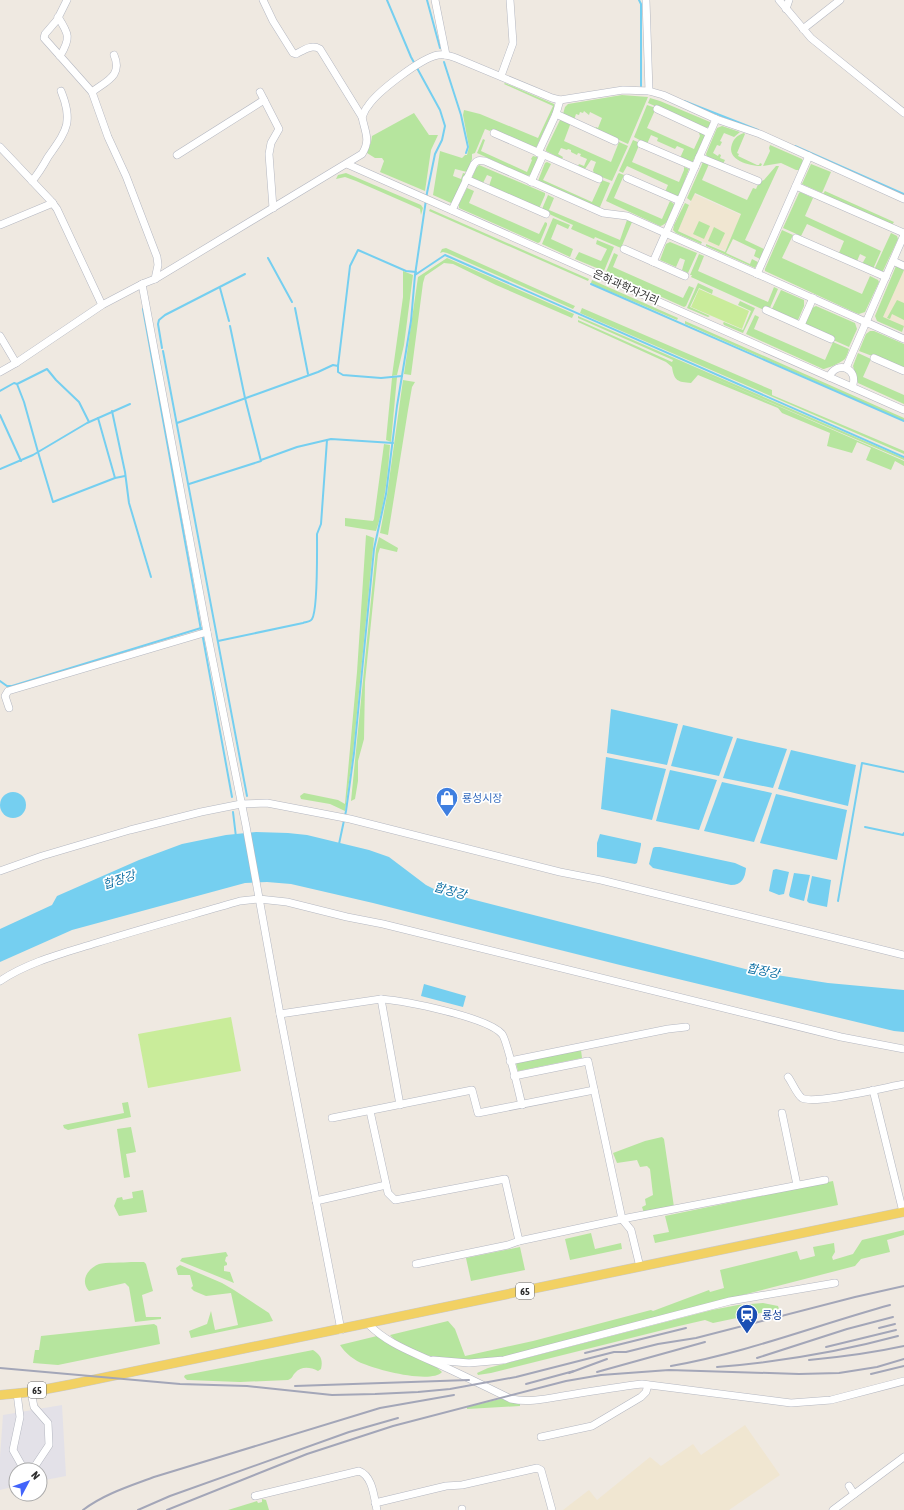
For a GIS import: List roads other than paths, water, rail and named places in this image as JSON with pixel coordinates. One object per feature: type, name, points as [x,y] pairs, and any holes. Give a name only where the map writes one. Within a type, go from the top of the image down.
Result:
[{"type":"main road","name":"65","points":[[0,1395],[31,1392],[341,1330],[904,1212]]},
{"type":"street","points":[[67,0],[58,17],[45,34],[44,38],[92,92],[108,137],[126,176],[157,257],[158,265],[155,279]]},
{"type":"street","points":[[0,372],[16,363],[102,305],[142,284],[155,279],[362,154],[368,141],[362,117],[320,50],[315,46],[296,54],[293,53],[262,0]]},
{"type":"street","points":[[435,0],[446,55]]},
{"type":"street","points":[[501,76],[513,43],[510,0]]},
{"type":"street","points":[[646,0],[649,91]]},
{"type":"street","points":[[779,0],[803,29],[823,49],[904,113]]},
{"type":"street","points":[[786,9],[789,0]]},
{"type":"street","points":[[803,29],[840,0]]},
{"type":"street","points":[[58,17],[67,30],[68,37],[68,41],[60,56]]},
{"type":"street","points":[[92,92],[116,74],[114,55]]},
{"type":"street","points":[[362,117],[368,105],[379,94],[416,64],[438,55],[446,55],[560,100],[623,90],[649,91],[663,95],[716,119],[760,134],[904,199]]},
{"type":"street","points":[[32,181],[39,173],[65,132],[68,120],[67,109],[61,91]]},
{"type":"street","points":[[260,92],[280,129],[271,142],[269,154],[273,208]]},
{"type":"street","points":[[177,155],[264,100]]},
{"type":"street","points":[[531,182],[560,100]]},
{"type":"street","points":[[657,109],[710,133]]},
{"type":"street","points":[[556,114],[615,141]]},
{"type":"street","points":[[653,262],[716,119]]},
{"type":"street","points":[[494,134],[599,179]]},
{"type":"street","points":[[641,144],[695,167]]},
{"type":"street","points":[[0,147],[57,209],[102,305]]},
{"type":"street","points":[[757,274],[809,156]]},
{"type":"street","points":[[699,157],[758,181]]},
{"type":"street","points":[[452,210],[476,161],[480,160],[603,213],[627,216],[904,338]]},
{"type":"street","name":"은하과학자거리","points":[[347,164],[904,410]]},
{"type":"street","points":[[627,178],[680,201]]},
{"type":"street","points":[[466,179],[546,214]]},
{"type":"street","points":[[796,186],[903,238],[846,368]]},
{"type":"street","points":[[0,225],[53,203]]},
{"type":"street","points":[[796,238],[886,277]]},
{"type":"street","points":[[624,249],[653,262],[679,269],[685,276]]},
{"type":"street","points":[[893,261],[904,266]]},
{"type":"street","points":[[142,284],[341,1330]]},
{"type":"street","points":[[801,325],[813,298]]},
{"type":"street","points":[[766,310],[831,339]]},
{"type":"street","points":[[0,336],[16,363]]},
{"type":"street","points":[[874,358],[904,371]]},
{"type":"street","points":[[829,377],[835,369],[840,367],[846,368],[851,371],[853,376],[854,381],[852,387]]},
{"type":"street","points":[[9,708],[5,696],[8,691],[207,632]]},
{"type":"street","points":[[0,871],[49,854],[130,830],[241,804],[272,804],[342,817],[560,872],[601,880],[904,955]]},
{"type":"street","points":[[0,980],[37,962],[84,946],[258,896],[383,924],[841,1037],[904,1049]]},
{"type":"street","points":[[280,1014],[381,999],[394,1000],[450,1012],[488,1024],[503,1035],[522,1105]]},
{"type":"street","points":[[381,999],[400,1105]]},
{"type":"street","points":[[510,1061],[668,1029],[686,1027]]},
{"type":"street","points":[[585,1046],[622,1219],[631,1230],[640,1267]]},
{"type":"street","points":[[514,1076],[588,1060]]},
{"type":"street","points":[[788,1077],[800,1096],[808,1100],[831,1098],[904,1084]]},
{"type":"street","points":[[332,1118],[472,1090],[478,1113],[594,1090]]},
{"type":"street","points":[[873,1090],[904,1212]]},
{"type":"street","points":[[370,1111],[388,1193],[395,1200],[505,1179],[519,1241]]},
{"type":"street","points":[[782,1112],[797,1185]]},
{"type":"street","points":[[416,1264],[622,1219],[825,1180]]},
{"type":"street","points":[[316,1201],[386,1185]]},
{"type":"street","points":[[430,1360],[470,1363],[498,1361],[730,1301],[835,1283]]},
{"type":"street","points":[[368,1324],[383,1337],[410,1352],[511,1399],[521,1401],[537,1400],[621,1386],[648,1385],[791,1403],[831,1400],[904,1381]]},
{"type":"street","points":[[541,1437],[592,1426],[641,1397],[646,1392],[648,1385]]},
{"type":"street","points":[[17,1393],[20,1417],[13,1450],[22,1466],[35,1466],[49,1444],[48,1423],[34,1406],[31,1392]]},
{"type":"street","points":[[833,1510],[904,1457]]},
{"type":"street","points":[[255,1496],[359,1471],[369,1480],[376,1507],[446,1486],[462,1485],[537,1468],[541,1470],[552,1510]]},
{"type":"street","points":[[849,1486],[854,1494]]},
{"type":"water","points":[[611,709],[678,724],[667,765],[607,753]]},
{"type":"water","points":[[683,725],[733,737],[719,776],[671,766]]},
{"type":"water","points":[[737,738],[787,749],[773,788],[723,778]]},
{"type":"water","points":[[791,750],[856,765],[848,806],[778,789]]},
{"type":"water","points":[[606,757],[666,769],[652,820],[601,809]]},
{"type":"water","points":[[670,770],[717,780],[699,830],[656,821]]},
{"type":"water","points":[[722,782],[772,793],[754,842],[704,831]]},
{"type":"water","points":[[13,792],[22,796],[26,805],[22,814],[13,818],[4,814],[0,805],[4,796]]},
{"type":"water","points":[[776,794],[847,810],[837,860],[760,843]]},
{"type":"water","name":"합장강","points":[[256,832],[307,835],[369,850],[389,857],[426,885],[436,890],[757,972],[828,983],[904,990],[904,1032],[894,1031],[620,965],[373,903],[291,884],[267,882],[245,883],[72,930],[0,962],[0,929],[52,905],[57,896],[139,860],[182,844],[226,835]]},
{"type":"water","points":[[600,834],[641,843],[637,863],[635,864],[597,857],[597,843]]},
{"type":"water","points":[[655,847],[735,863],[746,868],[745,875],[738,884],[731,885],[653,868],[649,864],[653,848]]},
{"type":"water","points":[[776,869],[789,872],[784,894],[779,895],[769,891],[773,870]]},
{"type":"water","points":[[794,873],[810,875],[804,901],[790,897],[789,895]]},
{"type":"water","points":[[812,876],[831,880],[827,907],[809,903],[807,901]]},
{"type":"water","points":[[424,984],[466,996],[463,1007],[421,996]]},
{"type":"waterway","points":[[339,844],[346,811],[354,753],[374,549],[386,494],[397,406],[411,321],[415,275],[427,193],[435,154],[442,140],[445,126],[440,110],[411,57],[387,0]]},
{"type":"waterway","points":[[427,0],[440,48]]},
{"type":"waterway","points":[[639,0],[641,4],[641,86]]},
{"type":"waterway","points":[[444,62],[461,115],[468,147],[466,153]]},
{"type":"waterway","points":[[684,101],[758,130]]},
{"type":"waterway","points":[[795,146],[904,194]]},
{"type":"waterway","points":[[177,423],[318,372],[333,365],[338,366],[350,266],[358,250],[406,271],[416,272]]},
{"type":"waterway","points":[[415,275],[445,255],[904,457]]},
{"type":"waterway","points":[[268,258],[292,302]]},
{"type":"waterway","points":[[162,348],[158,324],[159,320],[165,315],[245,274]]},
{"type":"waterway","points":[[591,284],[904,421]]},
{"type":"waterway","points":[[220,288],[229,321]]},
{"type":"waterway","points":[[295,308],[308,374]]},
{"type":"waterway","points":[[143,309],[201,630]]},
{"type":"waterway","points":[[189,484],[261,461],[245,398],[230,326]]},
{"type":"waterway","points":[[163,351],[247,796]]},
{"type":"waterway","points":[[338,366],[338,372],[343,375],[381,378],[402,376]]},
{"type":"waterway","points":[[17,384],[47,369],[79,402],[89,422]]},
{"type":"waterway","points":[[0,391],[14,383],[17,384],[24,402],[53,502],[115,478],[125,476]]},
{"type":"waterway","points":[[0,469],[33,455],[87,423],[130,404]]},
{"type":"waterway","points":[[112,411],[125,472],[129,503],[151,577]]},
{"type":"waterway","points":[[0,415],[21,461]]},
{"type":"waterway","points":[[98,418],[115,478]]},
{"type":"waterway","points":[[261,460],[297,447],[331,439],[393,443]]},
{"type":"waterway","points":[[218,641],[303,623],[312,619],[316,592],[317,534],[321,524],[327,440]]},
{"type":"waterway","points":[[0,681],[7,686],[12,686],[201,628]]},
{"type":"waterway","points":[[203,638],[232,797]]},
{"type":"waterway","points":[[838,901],[862,763],[904,772]]},
{"type":"waterway","points":[[233,812],[236,837]]},
{"type":"waterway","points":[[865,827],[903,835],[904,833]]},
{"type":"railway","points":[[0,1368],[180,1384],[247,1386],[332,1395],[418,1392],[450,1389],[516,1377],[614,1352],[626,1352],[658,1344],[696,1338],[855,1297],[904,1286]]},
{"type":"railway","points":[[671,1366],[727,1354],[890,1305]]},
{"type":"railway","points":[[757,1358],[847,1329],[893,1317]]},
{"type":"railway","points":[[879,1328],[895,1324]]},
{"type":"railway","points":[[585,1353],[686,1328]]},
{"type":"railway","points":[[826,1347],[896,1330]]},
{"type":"railway","points":[[717,1367],[808,1356],[898,1336]]},
{"type":"railway","points":[[597,1372],[705,1342]]},
{"type":"railway","points":[[809,1360],[880,1351],[904,1346]]},
{"type":"railway","points":[[569,1373],[607,1359]]},
{"type":"railway","points":[[167,1510],[307,1454],[393,1426],[566,1381],[601,1375],[669,1370],[799,1374],[839,1373],[877,1367],[904,1359]]},
{"type":"railway","points":[[871,1374],[904,1366]]},
{"type":"railway","points":[[526,1384],[574,1371]]},
{"type":"railway","points":[[295,1386],[469,1380]]},
{"type":"railway","points":[[83,1510],[108,1495],[154,1477],[380,1408],[454,1395]]},
{"type":"railway","points":[[138,1510],[170,1496],[349,1432],[398,1418]]},
{"type":"place","name":"룡성시장","points":[[447,818]]},
{"type":"place","name":"룡성","points":[[747,1334]]}]
